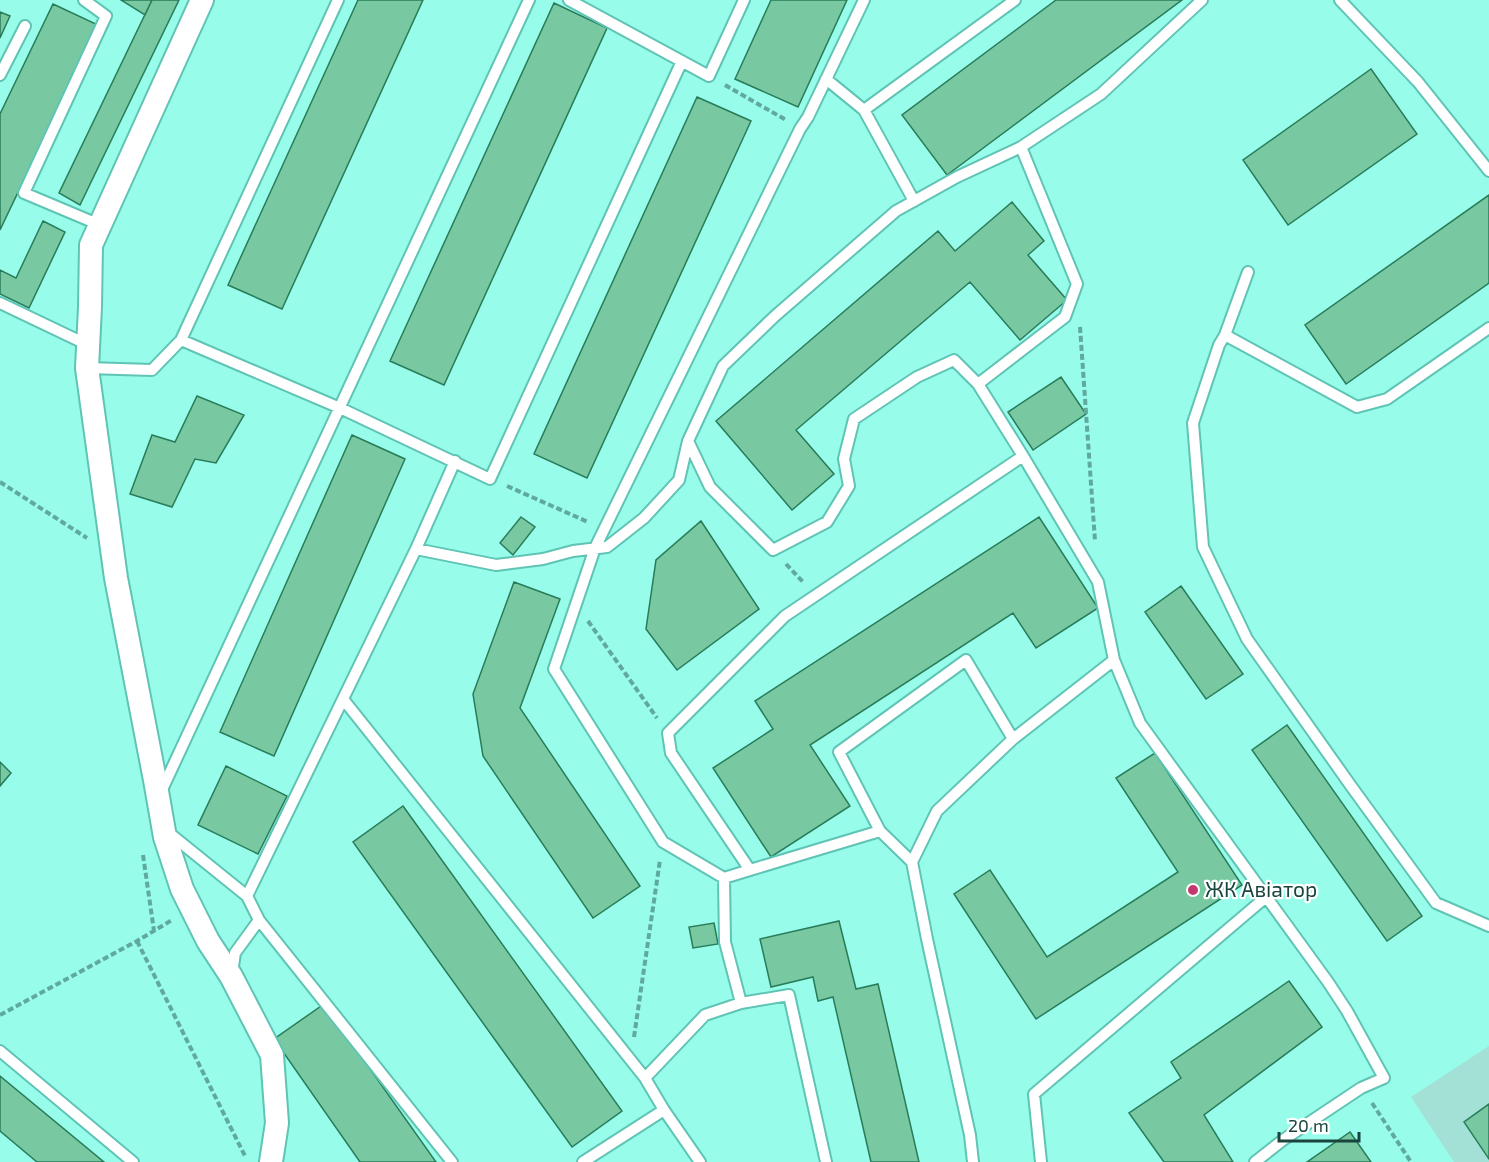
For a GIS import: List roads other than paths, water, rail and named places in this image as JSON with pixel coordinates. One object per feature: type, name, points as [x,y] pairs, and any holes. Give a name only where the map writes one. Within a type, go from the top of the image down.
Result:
[{"type":"street","points":[[202,0],[91,245],[87,368],[116,578],[164,829],[182,889],[208,941],[231,976],[272,1056],[277,1123],[271,1162]]},
{"type":"lane","points":[[84,0],[106,16],[24,193],[100,225]]},
{"type":"lane","points":[[87,368],[152,370],[181,340],[338,0]]},
{"type":"lane","points":[[159,798],[530,0]]},
{"type":"lane","points":[[569,0],[709,76],[744,0]]},
{"type":"lane","points":[[864,0],[595,548],[554,669],[663,842],[724,878],[880,831]]},
{"type":"lane","points":[[864,110],[1015,0]]},
{"type":"lane","points":[[416,549],[496,566],[607,547],[644,518],[679,480],[688,441],[723,366],[775,316],[896,211],[957,177],[1021,147],[1101,94],[1202,0]]},
{"type":"lane","points":[[1340,0],[1418,82],[1489,171]]},
{"type":"lane","points":[[0,75],[25,26]]},
{"type":"lane","points":[[181,340],[340,408],[490,479],[682,61]]},
{"type":"lane","points":[[826,80],[864,110],[914,201]]},
{"type":"lane","points":[[978,384],[1065,317],[1077,284],[1021,147]]},
{"type":"lane","points":[[1248,272],[1225,335],[1219,345],[1193,423],[1203,547],[1248,639],[1436,903],[1489,926]]},
{"type":"lane","points":[[0,303],[88,345]]},
{"type":"lane","points":[[1225,335],[1357,407],[1387,399],[1489,328]]},
{"type":"lane","points":[[688,441],[710,487],[773,550],[827,522],[833,513],[849,486],[844,459],[854,419],[917,377],[954,360],[978,384],[1098,582],[1114,660],[1140,723],[1328,982],[1384,1078],[1361,1088],[1283,1140],[1255,1162]]},
{"type":"lane","points":[[750,870],[671,753],[668,733],[785,616],[1023,456]]},
{"type":"lane","points":[[247,896],[416,549],[455,461]]},
{"type":"lane","points":[[973,1162],[970,1134],[912,862],[880,831],[839,752],[966,660],[1012,739]]},
{"type":"lane","points":[[912,862],[937,811],[1012,739],[1114,660]]},
{"type":"lane","points":[[343,699],[645,1078],[700,1162]]},
{"type":"lane","points":[[164,829],[247,896],[259,920],[452,1162]]},
{"type":"lane","points":[[724,878],[725,942],[741,1003]]},
{"type":"lane","points":[[1041,1162],[1034,1094],[1266,897]]},
{"type":"lane","points":[[231,976],[235,953],[259,920]]},
{"type":"lane","points":[[645,1078],[705,1015],[741,1003],[789,995],[826,1162]]},
{"type":"lane","points":[[0,1051],[133,1162]]},
{"type":"lane","points":[[583,1162],[664,1110]]},
{"type":"place","name":"ЖК Авіатор","points":[[1193,890]]}]
